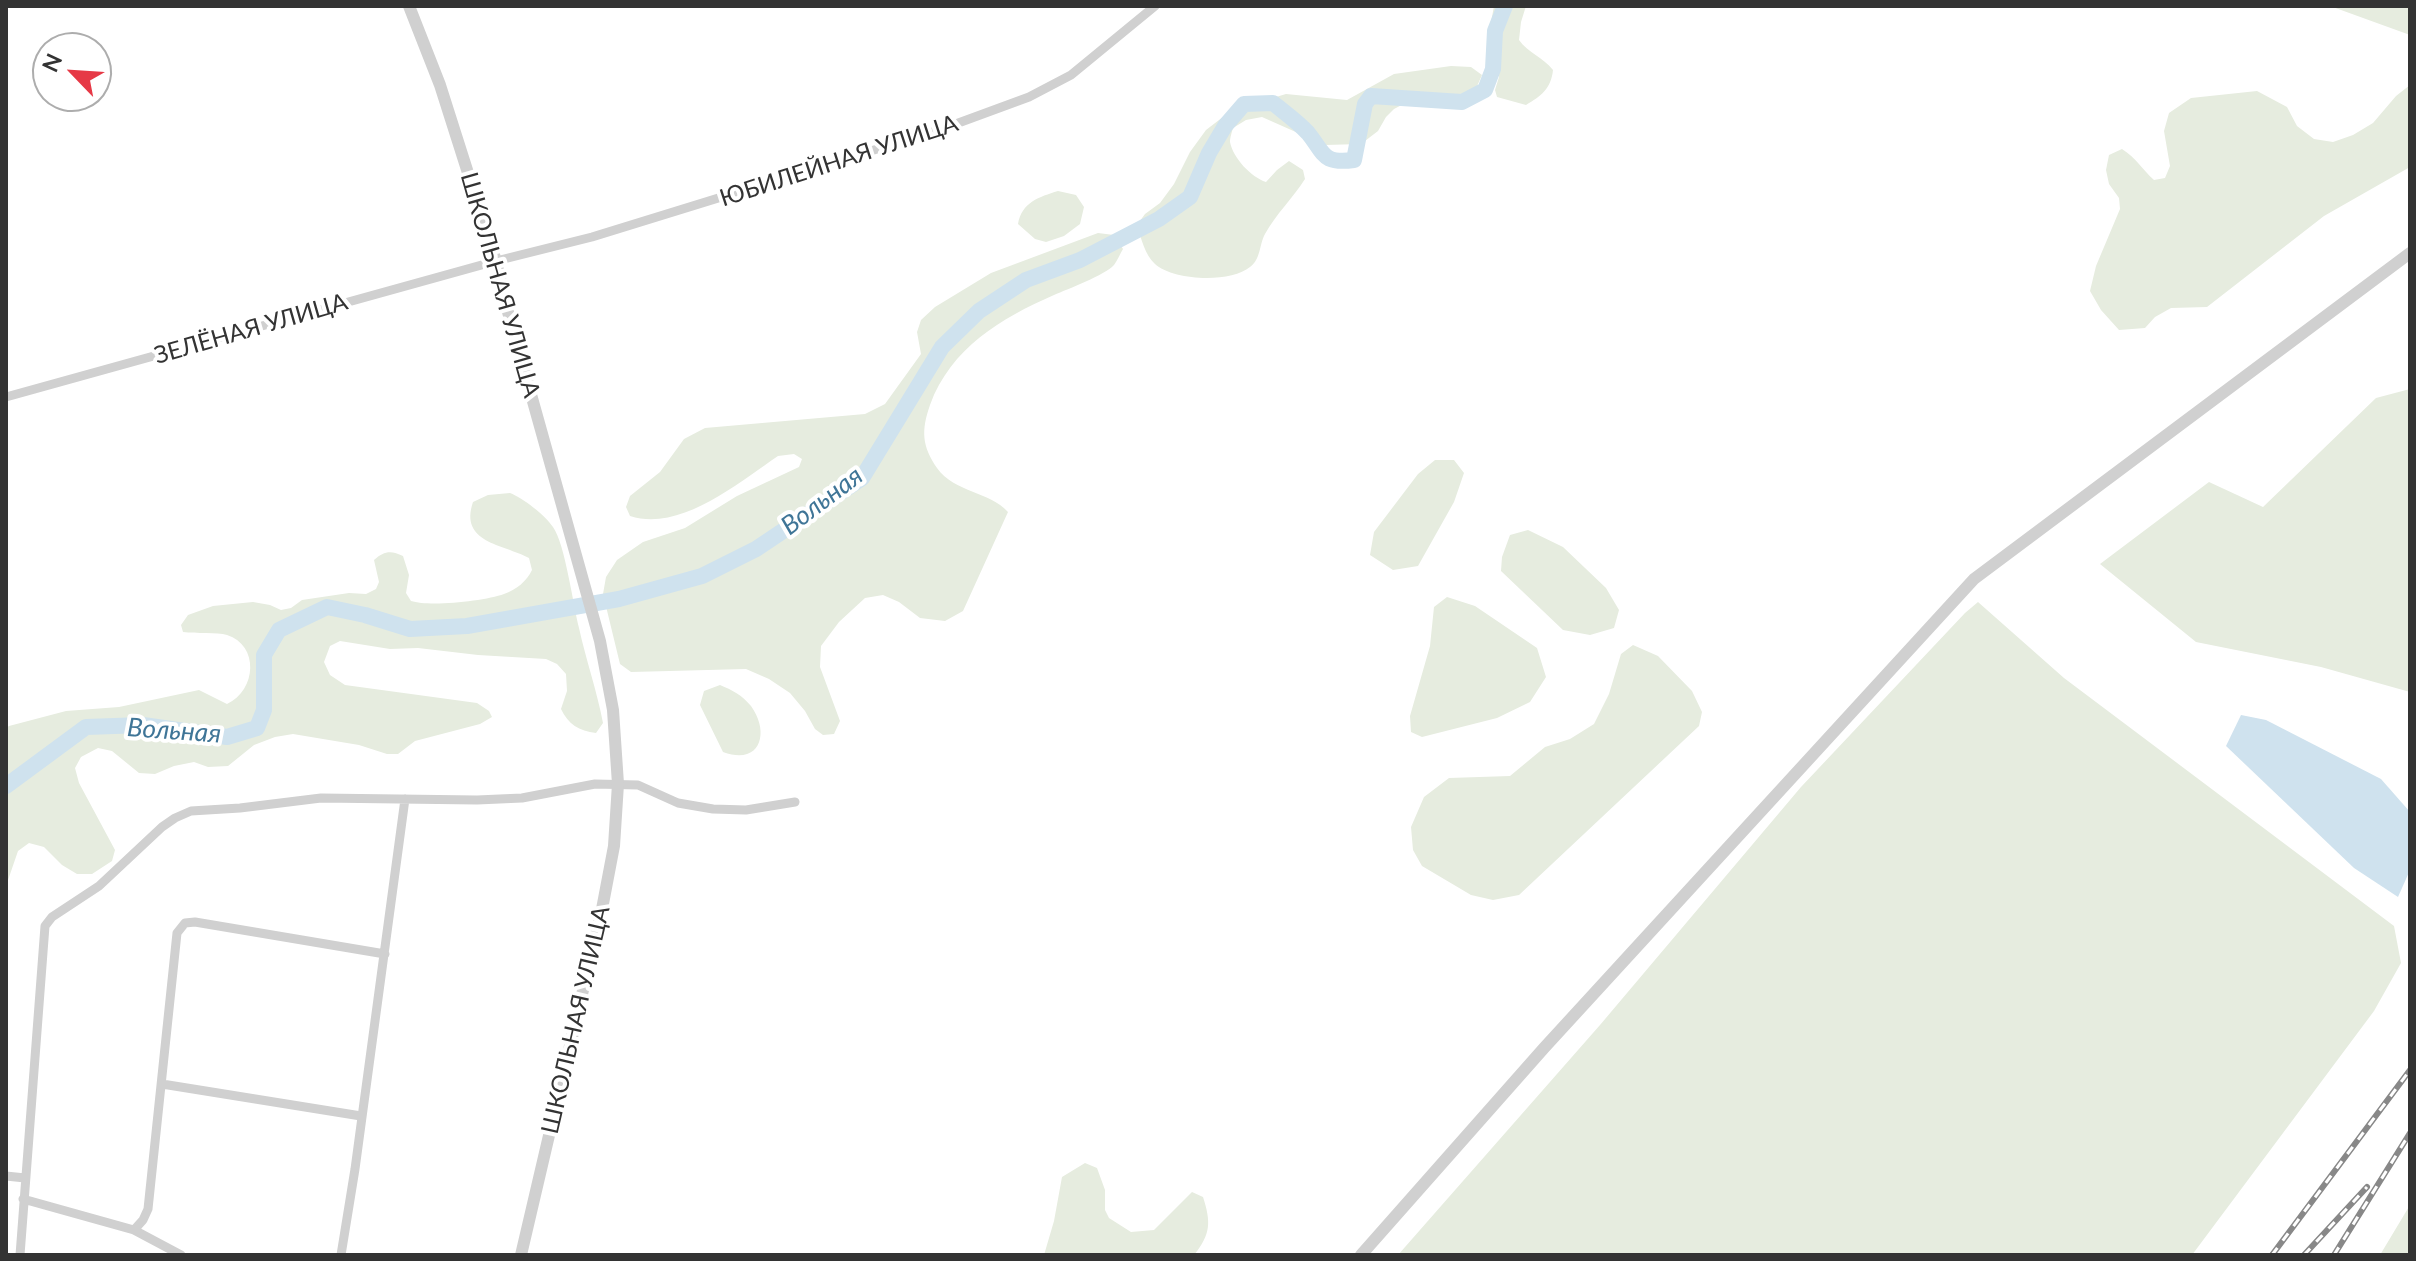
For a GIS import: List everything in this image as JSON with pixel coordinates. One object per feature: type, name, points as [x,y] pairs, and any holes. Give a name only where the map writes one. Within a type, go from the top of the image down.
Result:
[{"type":"street","name":"ШКОЛЬНАЯ УЛИЦА","points":[[409,6],[440,85],[496,261],[516,342],[581,567],[613,710],[618,784],[614,846],[521,1255]]},
{"type":"street","name":"ЮБИЛЕЙНАЯ УЛИЦА","points":[[496,261],[592,237],[772,183],[942,129],[1029,97],[1071,75],[1155,6]]},
{"type":"street","points":[[1361,1255],[1544,1048],[1974,579],[2410,253]]},
{"type":"street","name":"ЗЕЛЁНАЯ УЛИЦА","points":[[6,397],[496,261]]},
{"type":"street","points":[[20,1255],[45,926],[52,917],[99,886],[175,818],[191,811],[321,798],[522,798],[574,786],[618,784],[638,785],[678,803],[713,809],[746,810],[795,802]]},
{"type":"street","points":[[341,1255],[405,799]]},
{"type":"street","points":[[134,1230],[148,1209],[177,933],[185,923],[195,922],[385,954]]},
{"type":"street","points":[[162,1084],[361,1116]]},
{"type":"street","points":[[6,1176],[25,1178]]},
{"type":"street","points":[[23,1199],[134,1230],[181,1255]]},
{"type":"shaded area","points":[[1494,6],[1526,6],[1519,40],[1553,70],[1544,91],[1526,105],[1497,97],[1495,90],[1499,77],[1489,42]]},
{"type":"shaded area","points":[[2330,6],[2410,6],[2410,35]]},
{"type":"shaded area","points":[[1451,66],[1471,67],[1482,75],[1474,93],[1417,97],[1394,109],[1378,131],[1361,144],[1325,145],[1262,117],[1246,120],[1233,128],[1232,148],[1254,176],[1266,182],[1289,161],[1303,170],[1305,179],[1269,227],[1256,260],[1250,267],[1230,276],[1202,278],[1164,270],[1149,256],[1137,225],[1174,184],[1190,152],[1206,130],[1232,110],[1286,94],[1347,100],[1394,74]]},
{"type":"shaded area","points":[[2410,85],[2410,167],[2324,216],[2207,307],[2171,308],[2155,317],[2145,328],[2119,330],[2101,310],[2090,291],[2096,266],[2120,209],[2119,198],[2109,184],[2106,170],[2109,155],[2122,149],[2154,180],[2165,178],[2170,166],[2164,131],[2169,113],[2191,98],[2257,91],[2287,107],[2297,126],[2314,139],[2333,142],[2373,123]]},
{"type":"shaded area","points":[[1058,191],[1076,195],[1084,207],[1080,224],[1064,236],[1046,242],[1035,239],[1018,224],[1023,210],[1032,202]]},
{"type":"shaded area","points":[[1098,233],[1114,235],[1123,249],[1114,265],[997,325],[964,351],[939,385],[924,431],[932,460],[944,476],[1008,512],[963,611],[945,621],[920,618],[899,602],[883,595],[865,598],[839,622],[821,646],[820,667],[840,721],[834,734],[823,735],[815,729],[790,693],[746,669],[631,672],[620,664],[603,594],[606,577],[617,560],[643,542],[685,528],[737,496],[799,467],[802,459],[794,454],[778,456],[727,491],[689,511],[649,519],[630,516],[626,507],[630,496],[660,472],[684,439],[705,428],[865,414],[885,404],[921,354],[917,332],[921,320],[935,307],[991,273]]},
{"type":"shaded area","points":[[2410,389],[2410,692],[2321,667],[2196,642],[2100,564],[2209,482],[2263,507],[2376,398]]},
{"type":"shaded area","points":[[1435,460],[1454,460],[1464,473],[1454,502],[1418,566],[1393,570],[1370,555],[1374,532],[1418,474]]},
{"type":"shaded area","points":[[510,493],[539,512],[557,535],[603,723],[596,733],[584,731],[567,719],[561,709],[567,691],[566,674],[557,664],[546,659],[418,648],[390,649],[340,641],[330,646],[324,662],[330,675],[345,685],[477,703],[492,717],[480,724],[415,741],[398,754],[293,734],[254,745],[228,766],[208,767],[194,762],[155,774],[139,773],[112,751],[98,748],[81,757],[75,768],[79,783],[115,850],[112,861],[92,874],[77,874],[62,865],[44,847],[29,843],[18,851],[6,886],[6,728],[66,711],[119,707],[199,690],[227,704],[237,697],[249,679],[249,658],[245,648],[227,635],[183,632],[181,625],[188,615],[213,606],[253,602],[281,610],[291,608],[302,600],[349,593],[366,594],[376,589],[379,582],[374,560],[384,553],[403,556],[409,575],[406,593],[411,601],[458,602],[508,592],[521,585],[530,574],[529,558],[486,540],[472,526],[470,516],[473,502],[488,495]]},
{"type":"shaded area","points":[[1528,530],[1563,547],[1606,588],[1619,610],[1614,628],[1590,635],[1563,630],[1501,571],[1502,557],[1510,535]]},
{"type":"shaded area","points":[[1447,597],[1475,606],[1537,648],[1546,677],[1530,702],[1497,718],[1422,737],[1411,732],[1410,716],[1430,646],[1434,607]]},
{"type":"shaded area","points":[[1978,602],[2064,678],[2394,926],[2401,963],[2374,1011],[2192,1255],[1398,1255],[1600,1025],[1801,787]]},
{"type":"shaded area","points":[[1633,645],[1658,656],[1692,691],[1702,712],[1699,726],[1519,895],[1493,900],[1471,895],[1422,866],[1413,850],[1411,827],[1424,797],[1449,778],[1510,776],[1545,747],[1570,739],[1594,724],[1609,694],[1621,654]]},
{"type":"shaded area","points":[[720,685],[744,699],[757,716],[761,736],[754,750],[746,754],[723,752],[700,705],[704,691]]},
{"type":"shaded area","points":[[1085,1163],[1097,1168],[1105,1190],[1105,1210],[1109,1218],[1131,1232],[1154,1230],[1192,1192],[1203,1197],[1208,1228],[1204,1241],[1194,1255],[1044,1255],[1062,1177]]},
{"type":"shaded area","points":[[2410,1205],[2410,1255],[2380,1255]]},
{"type":"water","points":[[2241,715],[2266,720],[2381,779],[2410,812],[2410,870],[2398,897],[2354,868],[2226,746]]},
{"type":"waterway","name":"Вольная","points":[[6,786],[86,727],[143,725],[227,737],[257,728],[264,710],[264,655],[279,630],[327,607],[410,629],[467,626],[619,599],[702,576],[756,549],[862,478],[942,347],[979,311],[1026,280],[1080,260],[1159,219],[1190,197],[1209,153],[1225,126],[1244,104],[1273,103],[1304,129],[1325,156],[1336,160],[1354,160],[1365,104],[1371,96],[1462,102],[1485,90],[1493,69],[1495,31],[1505,6]]},
{"type":"railway","points":[[2272,1255],[2410,1070]]},
{"type":"railway","points":[[2334,1255],[2410,1133]]},
{"type":"railway","points":[[2304,1255],[2367,1187]]}]
